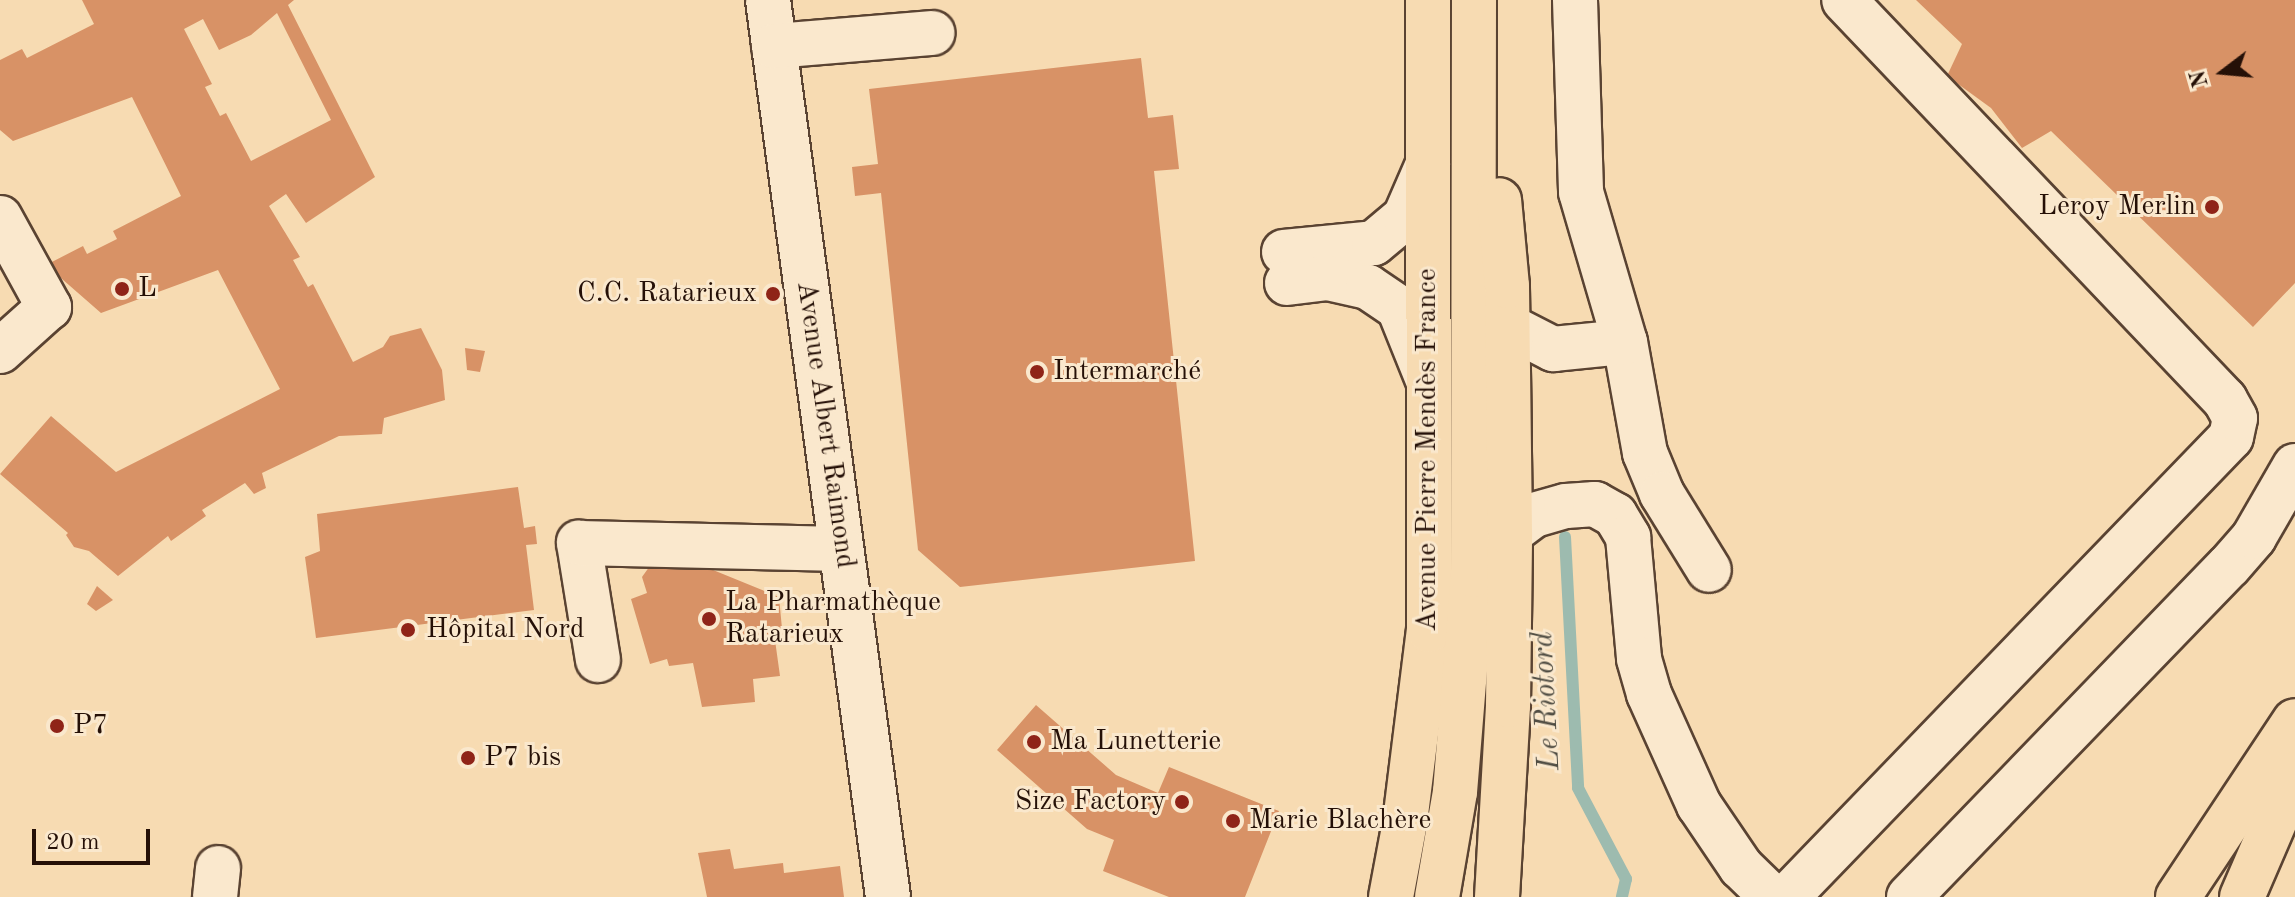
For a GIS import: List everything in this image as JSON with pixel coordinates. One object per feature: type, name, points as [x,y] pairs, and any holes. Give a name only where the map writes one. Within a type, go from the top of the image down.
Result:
[{"type":"main road","name":"Avenue Pierre Mendès France","points":[[1391,897],[1405,822],[1429,630],[1428,0]]},
{"type":"main road","name":"Avenue Pierre Mendès France","points":[[1437,897],[1455,792],[1473,560],[1474,0]]},
{"type":"main road","points":[[1492,0],[1494,140],[1508,326],[1510,533],[1508,705],[1497,897]]},
{"type":"main road","points":[[2178,897],[2295,721]]},
{"type":"main road","points":[[2242,897],[2295,774]]},
{"type":"street","name":"Avenue Albert Raimond","points":[[768,0],[888,897]]},
{"type":"street","points":[[1575,0],[1581,192],[1625,342],[1645,453],[1662,494],[1709,570]]},
{"type":"street","points":[[1787,897],[2231,437],[2235,418],[2225,400],[1844,0]]},
{"type":"street","points":[[774,46],[932,33]]},
{"type":"street","points":[[1428,164],[1405,217],[1374,243],[1286,268],[1368,287],[1399,308],[1429,382]]},
{"type":"street","points":[[0,218],[49,307],[0,351]]},
{"type":"street","points":[[1508,326],[1553,349],[1625,342]]},
{"type":"street","points":[[1909,897],[2229,566],[2254,537],[2295,466]]},
{"type":"street","points":[[1470,615],[1494,554],[1510,533],[1534,515],[1566,506],[1595,504],[1615,515],[1628,537],[1639,659],[1649,694],[1699,805],[1741,867],[1772,897]]},
{"type":"street","points":[[598,660],[579,543],[841,549]]},
{"type":"building","name":"L","points":[[82,0],[294,0],[288,5],[375,177],[306,223],[286,194],[269,206],[300,257],[293,260],[308,287],[313,284],[353,362],[383,347],[390,336],[421,328],[442,370],[445,400],[384,418],[382,434],[339,436],[262,473],[266,488],[254,494],[245,483],[202,510],[206,516],[171,541],[168,536],[118,576],[89,551],[74,547],[66,535],[68,533],[0,474],[51,416],[116,472],[280,389],[218,270],[101,313],[46,265],[83,246],[87,254],[117,239],[113,231],[181,196],[132,97],[13,141],[0,130],[0,60],[22,49],[27,58],[94,24]],"holes":[[[277,13],[331,120],[251,161],[226,113],[220,116],[205,87],[212,84],[184,29],[203,19],[219,50],[251,35]]]},
{"type":"building","name":"Leroy Merlin","points":[[1916,0],[2295,0],[2295,283],[2253,327],[2051,131],[2022,148],[1991,108],[1947,76],[1962,44]]},
{"type":"building","name":"Intermarché","points":[[1141,58],[1148,118],[1173,115],[1179,169],[1154,171],[1195,561],[960,587],[918,550],[881,193],[855,196],[852,167],[878,164],[869,89]]},
{"type":"building","points":[[465,348],[485,351],[480,372],[467,370]]},
{"type":"building","points":[[518,487],[524,528],[535,526],[537,544],[526,545],[534,610],[316,638],[305,557],[320,551],[317,514]]},
{"type":"building","name":"La Pharmathèque Ratarieux","points":[[691,561],[779,597],[783,639],[775,640],[780,676],[753,679],[755,702],[702,707],[693,663],[669,666],[667,659],[650,664],[631,599],[647,593],[642,577],[652,563]]},
{"type":"building","points":[[97,586],[113,600],[96,611],[87,604]]},
{"type":"building","points":[[1036,705],[1116,775],[1158,793],[1169,767],[1279,811],[1245,897],[1169,897],[1103,871],[1114,840],[1087,829],[997,750]]},
{"type":"building","points":[[730,849],[734,869],[783,863],[784,873],[840,866],[844,897],[707,897],[698,853]]},
{"type":"waterway","name":"Le Riotord","points":[[1565,537],[1578,788],[1626,879],[1622,897]]},
{"type":"place","name":"Leroy Merlin","points":[[2212,207]]},
{"type":"place","name":"L","points":[[122,289]]},
{"type":"place","name":"C.C. Ratarieux","points":[[773,294]]},
{"type":"place","name":"Intermarché","points":[[1037,372]]},
{"type":"place","name":"La Pharmathèque Ratarieux","points":[[709,619]]},
{"type":"place","name":"Hôpital Nord","points":[[408,630]]},
{"type":"place","name":"P7","points":[[57,726]]},
{"type":"place","name":"Ma Lunetterie","points":[[1034,742]]},
{"type":"place","name":"P7 bis","points":[[468,758]]},
{"type":"place","name":"Size Factory","points":[[1182,802]]},
{"type":"place","name":"Marie Blachère","points":[[1233,821]]}]
